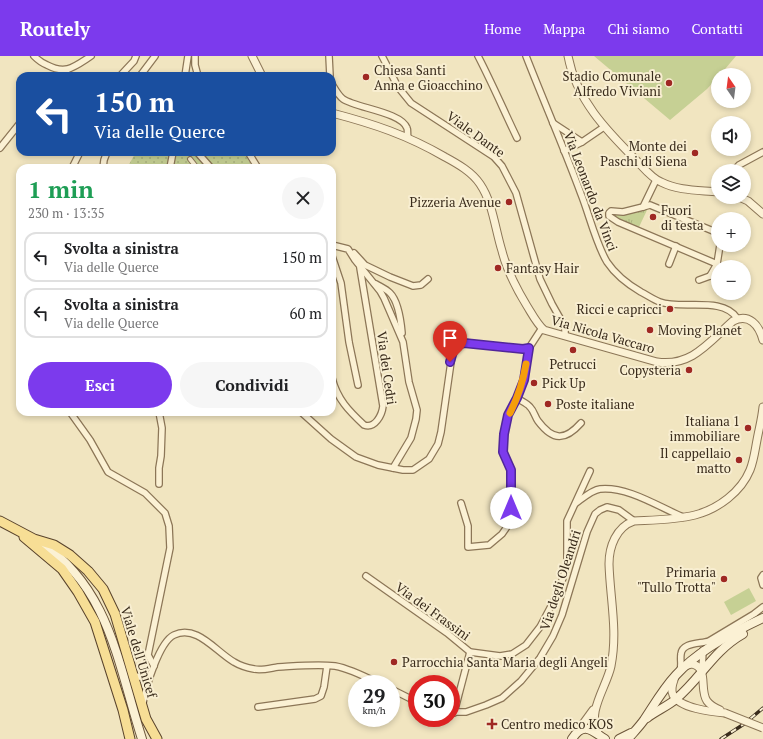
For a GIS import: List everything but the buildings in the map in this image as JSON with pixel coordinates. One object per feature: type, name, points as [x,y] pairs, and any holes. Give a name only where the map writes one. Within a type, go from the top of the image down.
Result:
[{"type":"main road","name":"Viale dell'Unicef","points":[[0,521],[34,539],[54,545],[70,555],[88,571],[102,589],[115,614],[146,719],[157,739]]},
{"type":"main road","name":"Viale dell'Unicef","points":[[10,526],[62,569],[78,592],[95,622],[117,690],[130,739]]},
{"type":"main road","points":[[34,539],[52,550],[69,565],[90,592],[107,627],[142,739]]},
{"type":"main road","points":[[628,739],[654,703],[680,671],[703,651],[763,618]]},
{"type":"main road","points":[[643,720],[676,699],[723,648],[740,636],[763,624]]},
{"type":"main road","points":[[573,738],[582,730],[586,729],[594,731],[601,737]]},
{"type":"main road","points":[[619,739],[635,730]]},
{"type":"street","points":[[34,56],[39,61],[56,70],[67,70],[91,56]]},
{"type":"street","points":[[124,72],[134,61],[136,56]]},
{"type":"street","points":[[143,72],[155,56]]},
{"type":"street","points":[[185,72],[188,56]]},
{"type":"street","points":[[195,56],[197,72]]},
{"type":"street","points":[[252,56],[260,72]]},
{"type":"street","points":[[329,56],[330,72]]},
{"type":"street","name":"Viale Dante","points":[[382,56],[398,87],[411,103],[488,153],[502,166],[516,193],[540,279],[565,327],[565,336]]},
{"type":"street","points":[[478,56],[489,76],[517,138]]},
{"type":"street","name":"Via Leonardo da Vinci","points":[[526,56],[582,194],[608,263],[641,292],[660,302],[688,306],[711,305],[731,312],[737,318]]},
{"type":"street","points":[[568,56],[572,72],[580,92],[590,108],[604,127],[656,180],[684,190],[711,191]]},
{"type":"street","points":[[336,92],[343,99],[388,114],[403,122],[407,127],[408,137]]},
{"type":"street","name":"Via Nicola Vaccaro","points":[[336,114],[374,124],[408,137],[456,163],[480,183],[487,198],[509,272],[519,293],[542,328],[549,332],[657,362],[670,363],[684,360],[698,353],[737,318]]},
{"type":"street","points":[[553,122],[582,142]]},
{"type":"street","name":"Via Leonardo da Vinci","points":[[564,151],[582,142],[604,127]]},
{"type":"street","points":[[0,148],[16,128]]},
{"type":"street","points":[[741,164],[763,152]]},
{"type":"street","points":[[200,156],[208,164]]},
{"type":"street","points":[[190,159],[194,164]]},
{"type":"street","points":[[643,207],[656,180]]},
{"type":"street","points":[[751,204],[763,214]]},
{"type":"street","points":[[711,230],[650,205],[623,212],[611,211],[609,213],[609,216],[618,222],[711,262]]},
{"type":"street","points":[[336,246],[353,252],[365,265],[413,286],[421,285],[428,280]]},
{"type":"street","points":[[669,264],[676,246]]},
{"type":"street","points":[[348,249],[360,268],[380,291],[403,342]]},
{"type":"street","points":[[336,268],[341,283],[349,342],[358,385]]},
{"type":"street","name":"Via dei Cedri","points":[[336,391],[341,402],[364,426],[372,426],[381,416],[383,406],[360,268]]},
{"type":"street","points":[[699,280],[710,276]]},
{"type":"street","points":[[372,282],[385,289],[393,296],[399,316],[410,382],[417,410],[411,438],[393,468]]},
{"type":"street","points":[[737,318],[745,318],[754,322],[760,330],[763,340]]},
{"type":"street","points":[[461,503],[468,526],[468,547],[489,545],[502,534],[511,521],[511,470],[503,452],[504,434],[508,415],[524,380],[529,348],[542,328]]},
{"type":"street","points":[[306,416],[331,439],[356,457],[393,468],[413,470],[429,459],[438,444],[441,432],[450,362],[454,348],[464,343],[523,349],[529,348]]},
{"type":"street","points":[[517,398],[531,407],[538,420],[546,430],[555,435],[565,437],[574,431],[581,423]]},
{"type":"street","points":[[601,737],[593,721],[611,665],[614,639],[609,557],[618,534],[627,523],[634,521],[683,517],[715,507],[725,501],[744,480],[750,469],[763,407]]},
{"type":"street","points":[[73,416],[90,440],[108,472],[145,493],[165,513],[169,526],[170,548],[148,655],[154,666]]},
{"type":"street","points":[[159,484],[159,468],[162,456],[162,428],[160,416]]},
{"type":"street","name":"Via dei Frassini","points":[[366,576],[447,633],[470,652],[500,656],[512,654],[526,645],[540,627],[559,591],[567,564],[567,521],[590,471]]},
{"type":"street","points":[[576,503],[587,495],[600,489],[625,491],[683,517]]},
{"type":"street","name":"Via degli Oleandri","points":[[460,711],[472,710],[502,698],[521,681],[540,658],[553,636],[562,615],[587,532],[595,514],[607,507],[619,510],[634,521]]},
{"type":"street","points":[[763,575],[761,578],[763,585]]},
{"type":"street","points":[[763,607],[704,645],[702,672],[704,694],[707,701],[713,707],[763,728]]},
{"type":"street","points":[[142,707],[149,678],[160,651],[167,639],[174,635],[189,632],[208,642],[234,662],[255,669],[298,665],[336,666],[361,675]]},
{"type":"street","points":[[709,641],[690,645],[684,648],[681,653],[682,664],[680,671],[672,683],[672,690],[676,699],[685,704],[709,711],[725,713]]},
{"type":"street","points":[[460,687],[470,652]]},
{"type":"street","points":[[680,671],[695,665],[700,668],[702,672]]},
{"type":"street","points":[[258,707],[315,699],[321,696],[327,666]]},
{"type":"street","points":[[132,675],[149,678]]},
{"type":"street","points":[[573,738],[597,705]]},
{"type":"green space","name":"Stadio Comunale Alfredo Viviani","points":[[594,56],[736,56],[726,68],[711,68],[711,85],[670,120]]},
{"type":"green space","points":[[134,156],[246,156],[251,164],[129,164]]},
{"type":"green space","points":[[648,208],[639,227],[621,221],[613,214],[614,213]]},
{"type":"green space","points":[[749,588],[756,601],[731,615],[724,602]]},
{"type":"railway","points":[[721,739],[744,724],[763,708]]},
{"type":"slow traffic","points":[[510,413],[524,380],[526,364]]},
{"type":"place","name":"Chiesa Santi Anna e Gioacchino","points":[[366,77]]},
{"type":"place","name":"Stadio Comunale Alfredo Viviani","points":[[669,83]]},
{"type":"place","name":"Monte dei Paschi di Siena","points":[[695,153]]},
{"type":"place","name":"Pizzeria Avenue","points":[[509,202]]},
{"type":"place","name":"Fuori di testa","points":[[653,217]]},
{"type":"place","name":"Fantasy Hair","points":[[498,268]]},
{"type":"place","name":"Ricci e capricci","points":[[670,309]]},
{"type":"place","name":"Moving Planet","points":[[650,330]]},
{"type":"place","name":"Petrucci","points":[[573,350]]},
{"type":"place","name":"Copysteria","points":[[689,370]]},
{"type":"place","name":"Pick Up","points":[[534,383]]},
{"type":"place","name":"Poste italiane","points":[[548,404]]},
{"type":"place","name":"Italiana 1 immobiliare","points":[[748,428]]},
{"type":"place","name":"Il cappellaio matto","points":[[739,460]]},
{"type":"place","name":"Primaria \"Tullo Trotta\"","points":[[724,579]]},
{"type":"place","name":"Parrocchia Santa Maria degli Angeli","points":[[394,662]]},
{"type":"place","name":"Centro medico KOS","points":[[492,724]]},
{"type":"route","points":[[450,362],[454,348],[464,343],[523,349],[529,348],[524,380],[508,415],[504,434],[503,452],[511,470],[511,508]]}]
